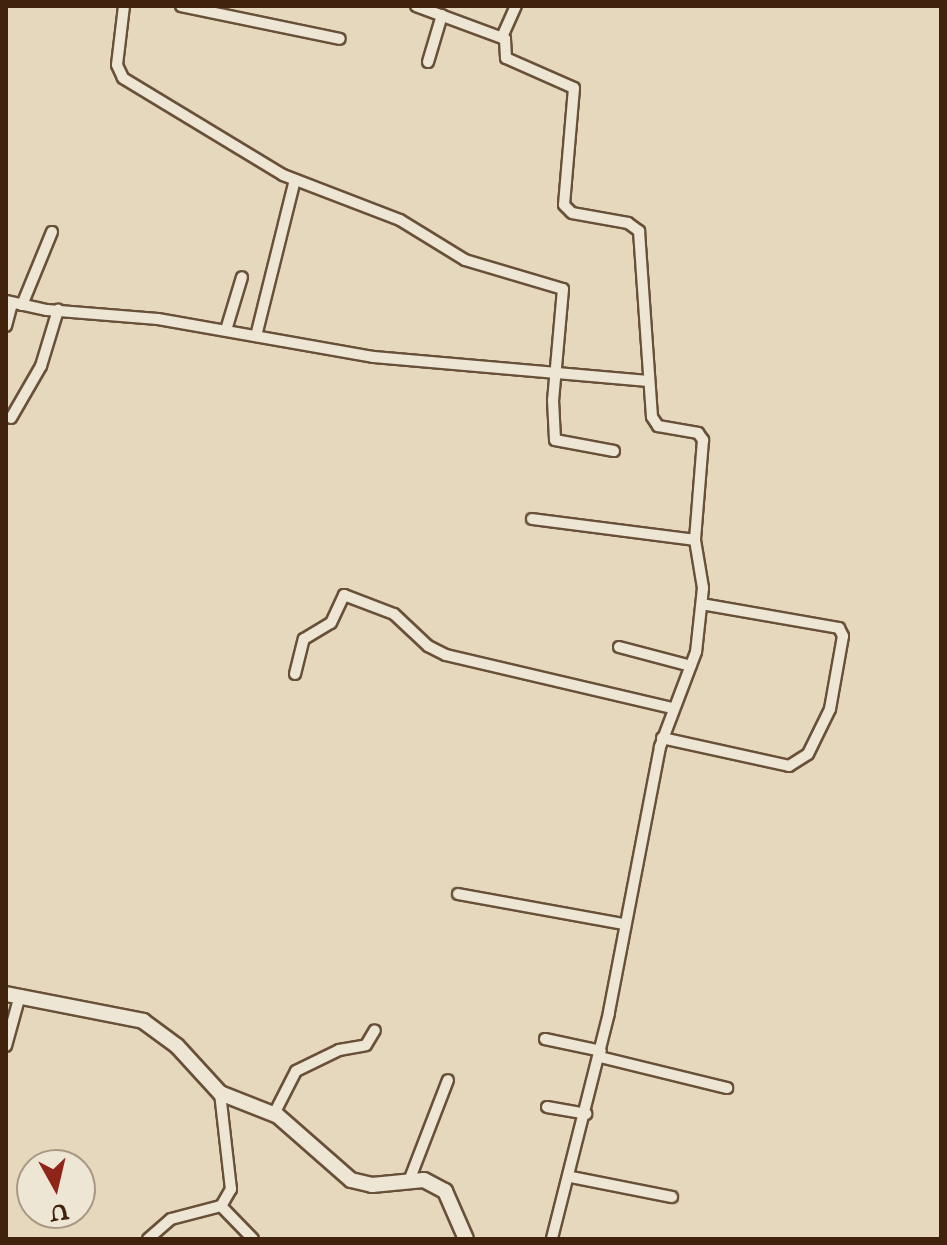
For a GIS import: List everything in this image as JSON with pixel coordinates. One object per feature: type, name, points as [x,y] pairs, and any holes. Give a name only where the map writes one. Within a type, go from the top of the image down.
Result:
[{"type":"street","points":[[124,6],[117,65],[123,78],[295,180],[400,220],[465,260],[560,287],[554,372],[556,442],[614,451]]},
{"type":"street","points":[[181,6],[340,39]]},
{"type":"street","points":[[416,6],[502,37]]},
{"type":"street","points":[[516,6],[502,37],[506,58],[574,88],[565,208],[628,223],[641,234],[654,422],[703,438],[695,540],[702,604],[691,666],[662,738],[623,924],[600,1054],[571,1177],[552,1239]]},
{"type":"street","points":[[428,62],[442,15]]},
{"type":"street","points":[[256,336],[295,180]]},
{"type":"street","points":[[6,326],[14,303],[52,232]]},
{"type":"street","points":[[226,330],[242,277]]},
{"type":"street","points":[[14,303],[226,330],[373,357],[649,381]]},
{"type":"street","points":[[11,418],[41,366],[58,310]]},
{"type":"street","points":[[532,519],[695,540]]},
{"type":"street","points":[[295,674],[304,639],[331,623],[344,595],[394,614],[428,646],[446,655],[672,708]]},
{"type":"street","points":[[662,738],[789,766],[808,754],[830,709],[843,636],[839,628],[702,604]]},
{"type":"street","points":[[619,647],[691,666]]},
{"type":"street","points":[[458,894],[623,924]]},
{"type":"street","points":[[6,1046],[13,994],[143,1021],[177,1046],[220,1093],[274,1114],[351,1180],[372,1185],[430,1182],[445,1191],[466,1239]]},
{"type":"street","points":[[274,1114],[296,1071],[339,1050],[366,1045],[375,1030]]},
{"type":"street","points":[[545,1039],[727,1088]]},
{"type":"street","points":[[409,1181],[448,1080]]},
{"type":"street","points":[[148,1239],[171,1219],[221,1206],[231,1189],[220,1132],[220,1093]]},
{"type":"street","points":[[547,1107],[586,1114]]},
{"type":"street","points":[[571,1177],[672,1197]]},
{"type":"street","points":[[221,1206],[253,1239]]}]
